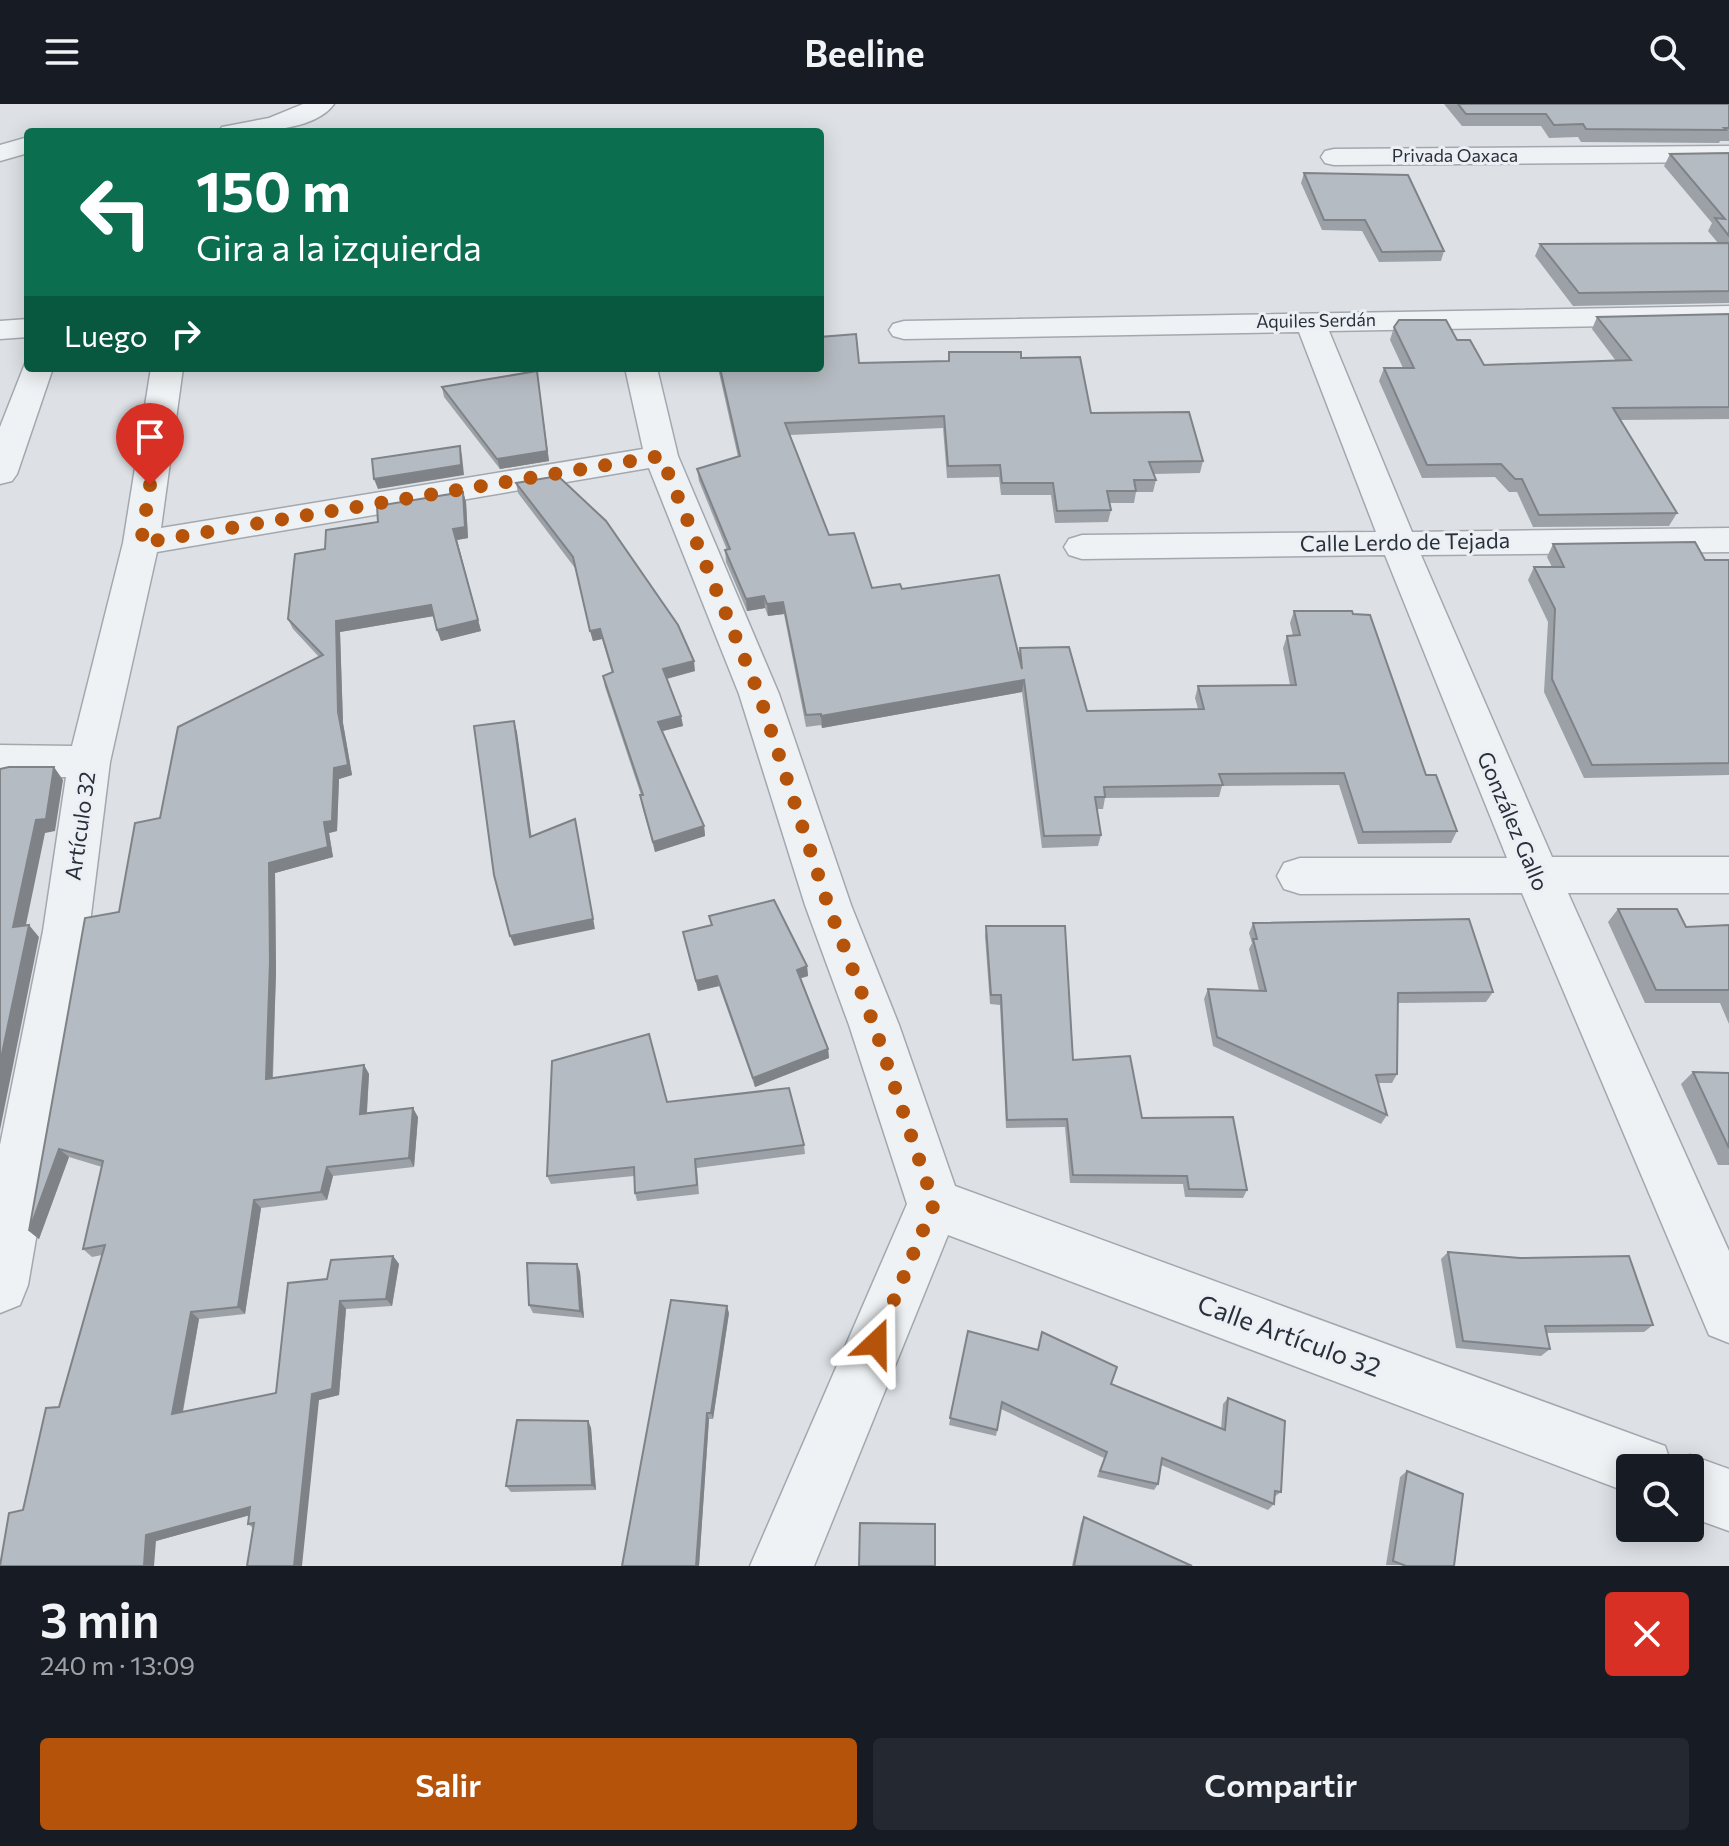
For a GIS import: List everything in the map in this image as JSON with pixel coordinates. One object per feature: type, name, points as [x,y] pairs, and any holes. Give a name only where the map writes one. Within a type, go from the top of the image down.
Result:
[{"type":"street","points":[[263,128],[298,117],[322,104]]},
{"type":"street","points":[[0,153],[24,146]]},
{"type":"street","name":"Privada Oaxaca","points":[[1334,157],[1729,154]]},
{"type":"street","name":"Aquiles Serdán","points":[[904,330],[1729,315]]},
{"type":"street","name":"González Gallo","points":[[1310,321],[1395,541],[1535,876],[1729,1315]]},
{"type":"street","points":[[0,330],[24,328]]},
{"type":"street","points":[[0,474],[36,372]]},
{"type":"street","name":"Artículo 32","points":[[0,1285],[66,931],[89,762],[141,543],[166,372]]},
{"type":"street","points":[[642,372],[661,456],[759,694],[828,905],[874,1025],[934,1204],[782,1566]]},
{"type":"street","points":[[141,543],[661,456]]},
{"type":"street","name":"Calle Lerdo de Tejada","points":[[1082,547],[1395,541],[1729,540]]},
{"type":"street","points":[[0,761],[89,762]]},
{"type":"street","points":[[1300,876],[1729,875]]},
{"type":"street","name":"Calle Artículo 32","points":[[934,1204],[1616,1458]]},
{"type":"street","points":[[1704,1491],[1729,1500]]},
{"type":"building","points":[[1458,104],[1729,104],[1729,128],[1586,129],[1583,124],[1554,125],[1546,114],[1466,114]]},
{"type":"building","points":[[1729,153],[1729,236],[1715,218],[1725,219],[1670,154]]},
{"type":"building","points":[[1304,173],[1408,175],[1444,251],[1382,252],[1365,220],[1324,220]]},
{"type":"building","points":[[1729,243],[1729,291],[1579,293],[1540,244]]},
{"type":"building","points":[[1729,314],[1729,407],[1613,408],[1677,513],[1539,515],[1522,479],[1515,479],[1501,464],[1427,465],[1384,368],[1414,368],[1394,327],[1399,320],[1446,320],[1457,340],[1470,340],[1484,365],[1631,360],[1597,317]]},
{"type":"building","points":[[856,334],[859,363],[949,361],[949,352],[1021,352],[1021,358],[1080,357],[1091,413],[1189,412],[1203,461],[1149,462],[1156,480],[1134,480],[1136,491],[1107,491],[1111,510],[1057,511],[1053,483],[1002,483],[1000,465],[948,466],[944,416],[785,423],[829,535],[854,533],[872,588],[900,584],[902,589],[999,575],[1022,669],[1020,648],[1069,647],[1087,711],[1204,709],[1198,686],[1296,685],[1287,636],[1300,635],[1294,611],[1352,611],[1353,614],[1370,615],[1426,775],[1436,775],[1457,831],[1363,832],[1344,773],[1219,774],[1223,785],[1104,787],[1105,797],[1095,797],[1101,835],[1044,836],[1024,680],[821,716],[806,715],[783,602],[767,604],[764,596],[746,599],[725,550],[730,549],[697,469],[740,456],[721,372],[824,372],[824,337]]},
{"type":"building","points":[[537,372],[547,451],[497,459],[442,387]]},
{"type":"building","points":[[460,446],[461,465],[374,479],[372,459]]},
{"type":"building","points":[[558,476],[606,521],[678,625],[694,661],[663,669],[681,716],[658,722],[704,826],[653,842],[640,795],[643,795],[603,676],[613,672],[600,629],[590,631],[573,557],[516,483]]},
{"type":"building","points":[[463,492],[465,527],[453,529],[478,620],[437,630],[431,605],[336,621],[338,712],[348,765],[334,768],[332,821],[324,822],[328,847],[269,863],[266,1079],[364,1065],[360,1114],[413,1108],[409,1158],[327,1167],[321,1192],[254,1200],[238,1307],[191,1312],[172,1414],[276,1393],[288,1283],[327,1279],[331,1260],[393,1256],[386,1299],[340,1301],[332,1389],[312,1394],[294,1566],[247,1566],[254,1523],[248,1524],[250,1507],[146,1535],[144,1566],[0,1566],[9,1513],[23,1510],[46,1408],[59,1407],[105,1245],[83,1249],[103,1161],[59,1149],[29,1231],[85,918],[119,912],[135,823],[160,818],[178,727],[323,655],[288,619],[295,554],[325,549],[326,530],[378,522],[377,506]]},
{"type":"building","points":[[1695,542],[1705,560],[1729,560],[1729,763],[1592,765],[1552,679],[1555,609],[1534,567],[1564,567],[1553,544]]},
{"type":"building","points":[[514,721],[530,837],[575,819],[593,919],[510,936],[494,875],[474,726]]},
{"type":"building","points":[[54,767],[46,819],[36,820],[13,927],[29,925],[0,1063],[0,769]]},
{"type":"building","points":[[774,900],[807,966],[797,970],[828,1049],[753,1078],[717,976],[696,981],[683,932],[712,925],[709,916]]},
{"type":"building","points":[[1618,909],[1677,909],[1686,927],[1729,925],[1729,990],[1656,990]]},
{"type":"building","points":[[1469,919],[1493,992],[1398,993],[1397,1074],[1376,1075],[1387,1115],[1217,1037],[1208,989],[1266,991],[1253,939],[1257,939],[1253,923]]},
{"type":"building","points":[[986,926],[1065,926],[1073,1060],[1130,1056],[1142,1118],[1233,1117],[1247,1190],[1189,1189],[1187,1176],[1073,1175],[1067,1119],[1007,1120],[1001,995],[991,995]]},
{"type":"building","points":[[649,1034],[667,1102],[789,1088],[804,1145],[695,1159],[697,1185],[635,1193],[634,1167],[547,1176],[552,1061]]},
{"type":"building","points":[[1693,1072],[1729,1073],[1729,1148]]},
{"type":"building","points":[[1448,1252],[1520,1258],[1629,1256],[1653,1325],[1545,1326],[1550,1349],[1463,1341]]},
{"type":"building","points":[[527,1263],[577,1264],[580,1311],[529,1305]]},
{"type":"building","points":[[671,1300],[727,1306],[711,1413],[707,1413],[696,1566],[622,1566]]},
{"type":"building","points":[[968,1331],[1038,1350],[1042,1332],[1117,1367],[1111,1384],[1225,1430],[1228,1398],[1285,1421],[1281,1492],[1275,1491],[1274,1504],[1162,1458],[1158,1484],[1100,1471],[1107,1452],[1002,1402],[997,1430],[950,1418]]},
{"type":"building","points":[[517,1420],[588,1421],[592,1485],[506,1486]]},
{"type":"building","points":[[1407,1471],[1463,1494],[1454,1566],[1406,1566],[1393,1561]]},
{"type":"building","points":[[1084,1517],[1192,1566],[1074,1566]]},
{"type":"building","points":[[860,1523],[935,1524],[935,1566],[859,1566]]},
{"type":"route","points":[[150,485],[141,543],[661,456],[759,694],[828,905],[874,1025],[934,1204],[876,1343]]}]
